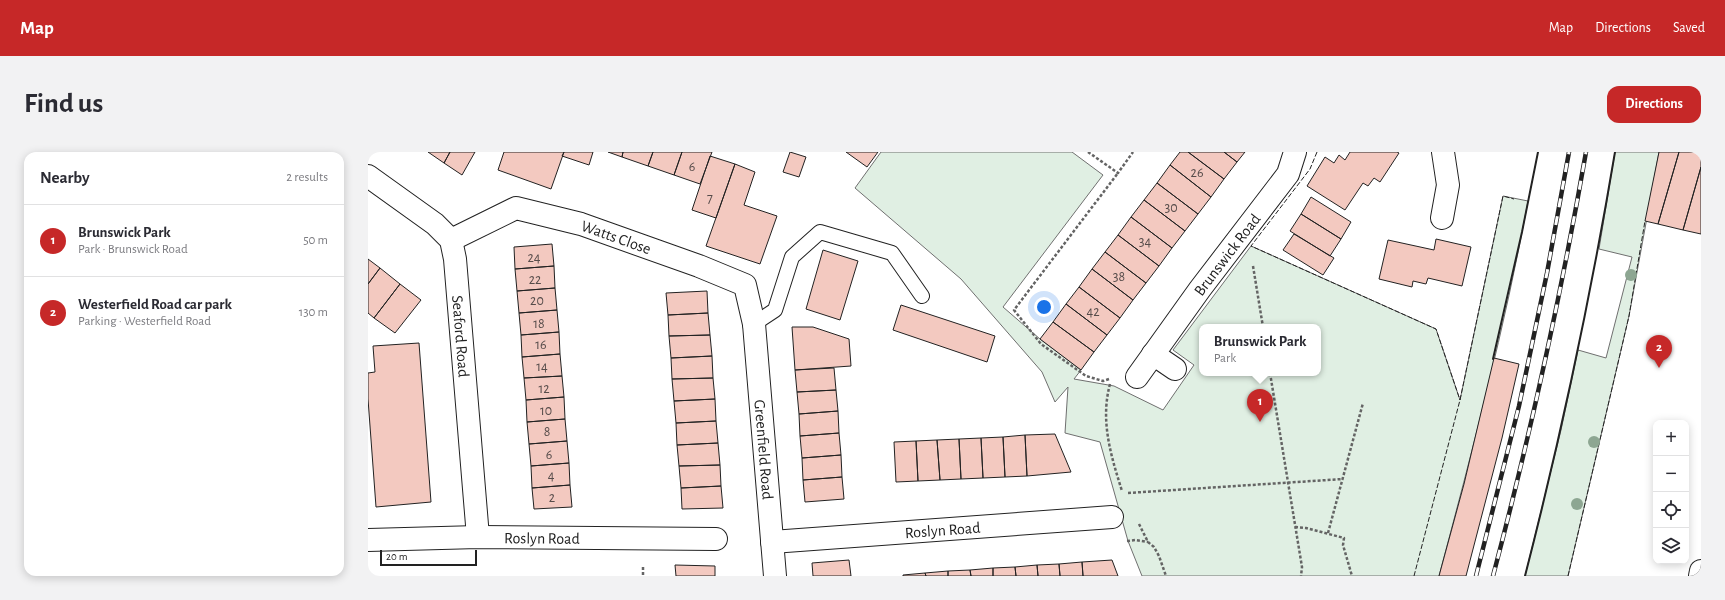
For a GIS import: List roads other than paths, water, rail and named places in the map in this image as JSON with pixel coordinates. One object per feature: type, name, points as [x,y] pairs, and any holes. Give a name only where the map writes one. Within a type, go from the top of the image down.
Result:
[{"type":"street","name":"Brunswick Road","points":[[1137,377],[1200,288],[1288,174],[1295,152]]},
{"type":"street","points":[[1442,218],[1448,185],[1443,152]]},
{"type":"street","points":[[368,176],[435,224],[451,240]]},
{"type":"street","name":"Watts Close","points":[[451,240],[516,208],[581,224],[699,266],[745,285],[754,324]]},
{"type":"street","name":"Seaford Road","points":[[451,240],[455,259],[478,537]]},
{"type":"street","name":"Greenfield Road","points":[[754,324],[775,576]]},
{"type":"street","points":[[1154,354],[1175,369]]},
{"type":"street","name":"Roslyn Road","points":[[772,542],[1112,517]]},
{"type":"street","name":"Roslyn Road","points":[[368,540],[478,537],[716,539]]},
{"type":"street","points":[[1700,576],[1701,571]]},
{"type":"lane","points":[[754,324],[775,310],[792,257],[820,232],[892,253],[922,296]]},
{"type":"railway","points":[[1476,576],[1519,406],[1547,273],[1569,152]]},
{"type":"railway","points":[[1493,576],[1520,471],[1544,365],[1586,152]]},
{"type":"place","name":"Westerfield Road car park","points":[[1659,368]]},
{"type":"place","name":"Brunswick Park","points":[[1260,422]]}]
